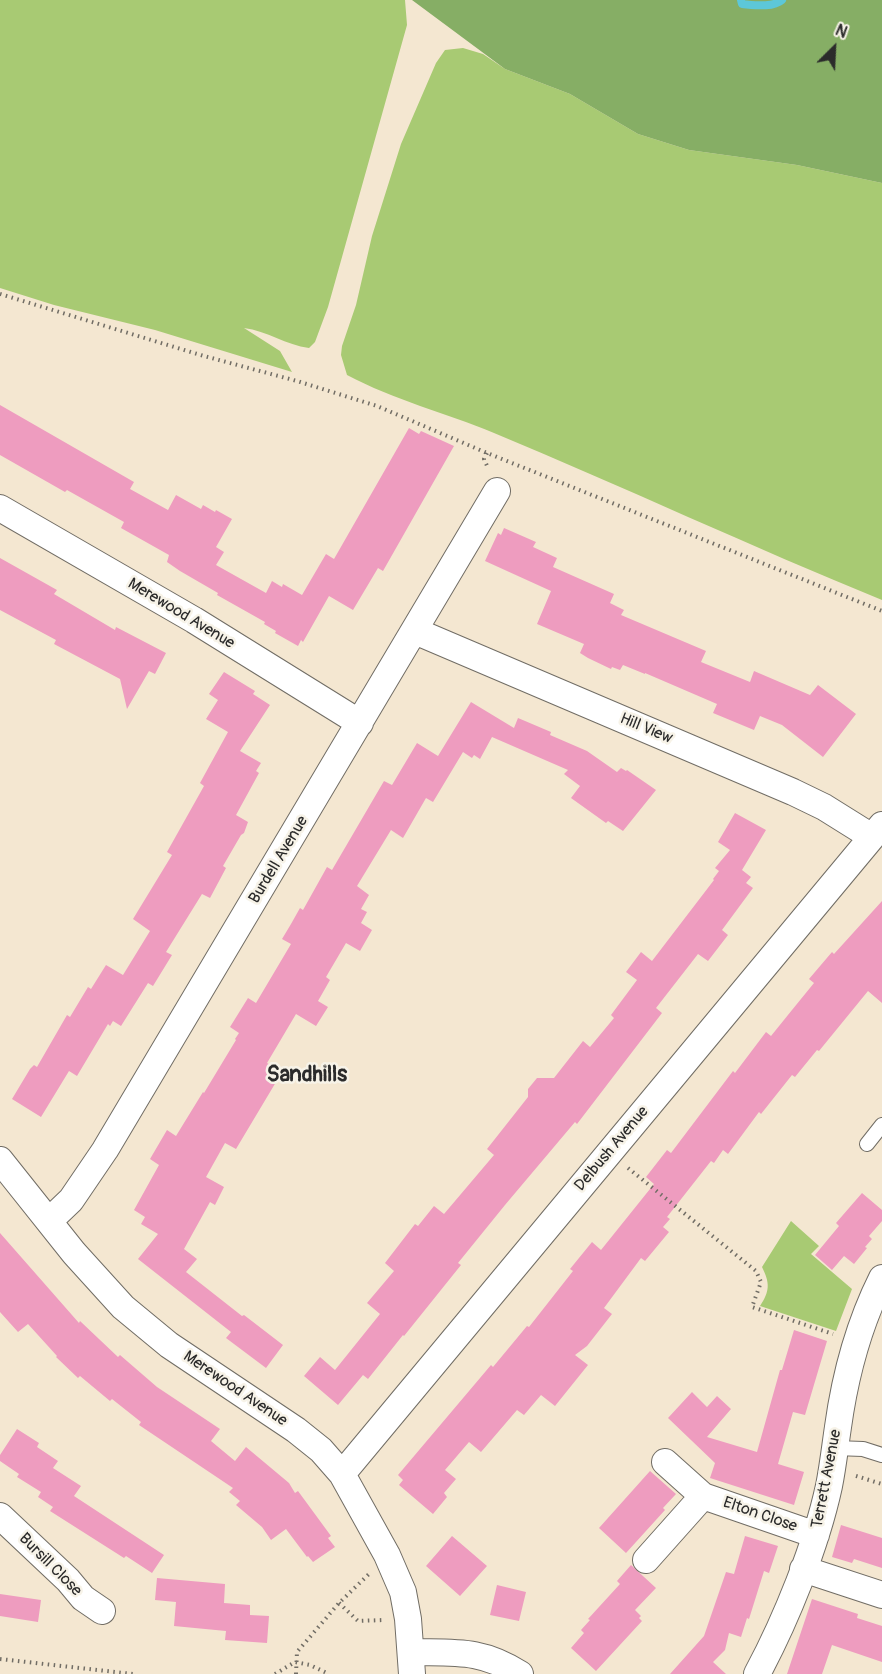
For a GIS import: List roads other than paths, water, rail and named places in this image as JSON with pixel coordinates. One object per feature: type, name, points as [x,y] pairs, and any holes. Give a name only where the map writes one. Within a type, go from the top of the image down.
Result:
[{"type":"street","name":"Burdell Avenue","points":[[49,1221],[71,1200],[105,1150],[497,491]]},
{"type":"street","name":"Merewood Avenue","points":[[0,508],[194,620],[360,723]]},
{"type":"street","name":"Hill View","points":[[415,631],[793,792],[877,831]]},
{"type":"street","name":"Delbush Avenue","points":[[342,1473],[877,831]]},
{"type":"street","name":"Merewood Avenue","points":[[0,1160],[89,1271],[123,1307],[169,1345],[296,1430],[321,1450],[342,1473],[387,1556],[403,1592],[409,1667]]},
{"type":"street","name":"Terrett Avenue","points":[[757,1674],[816,1534],[828,1489],[838,1425],[857,1341],[882,1278]]},
{"type":"street","name":"Elton Close","points":[[665,1462],[703,1496],[816,1534]]},
{"type":"street","name":"Elton Close","points":[[646,1560],[703,1496]]},
{"type":"street","name":"Bursill Close","points":[[0,1516],[68,1580],[83,1598],[102,1611]]},
{"type":"street","points":[[803,1569],[882,1595]]},
{"type":"street","points":[[409,1667],[480,1655],[507,1665],[520,1674]]},
{"type":"lane","points":[[867,1144],[882,1125]]},
{"type":"lane","points":[[835,1448],[863,1449],[882,1455]]},
{"type":"waterway","points":[[741,0],[742,4],[763,5],[778,3],[782,0]]},
{"type":"district","name":"Sandhills","points":[[307,1075]]}]
